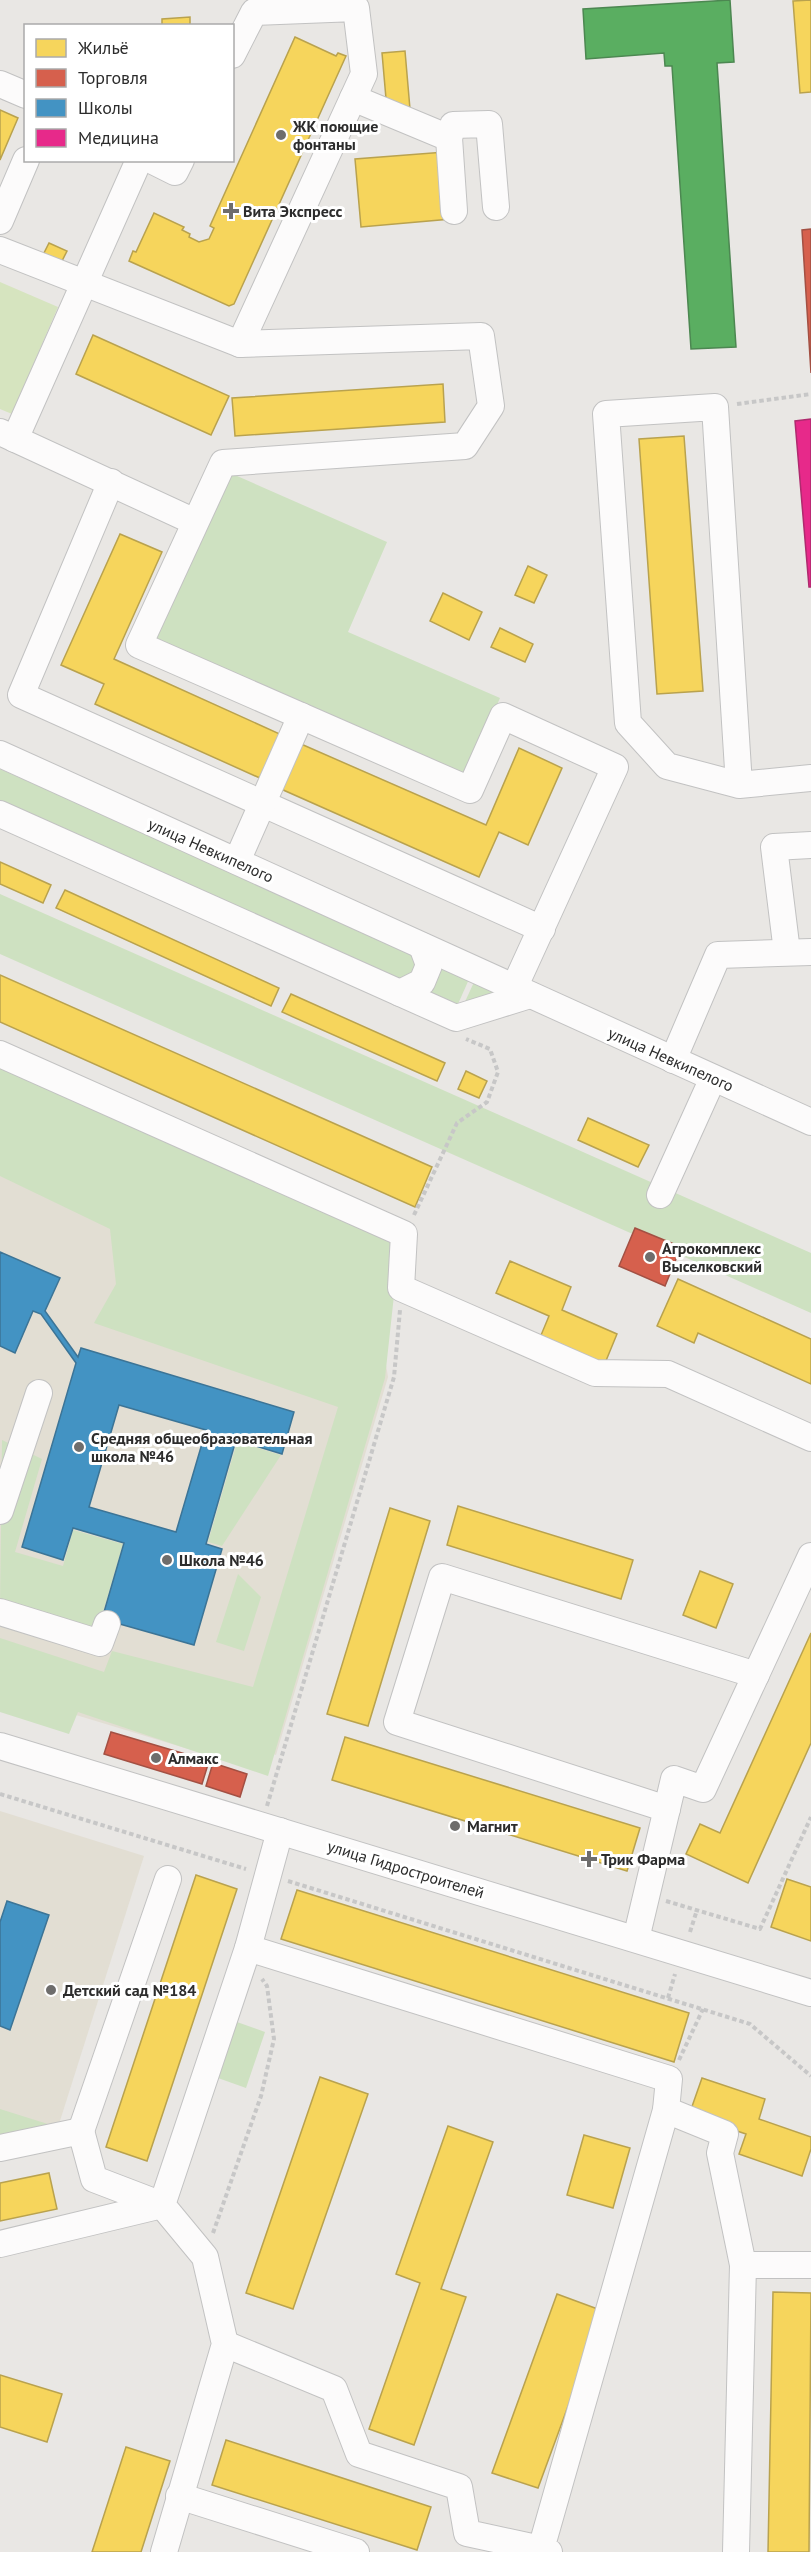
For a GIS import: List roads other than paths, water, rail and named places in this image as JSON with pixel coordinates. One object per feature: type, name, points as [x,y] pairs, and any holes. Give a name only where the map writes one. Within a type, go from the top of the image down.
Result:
[{"type":"street","points":[[234,51],[254,12],[357,8],[364,74],[240,344]]},
{"type":"street","points":[[0,84],[24,94]]},
{"type":"street","points":[[353,98],[449,138]]},
{"type":"street","points":[[454,211],[449,138],[453,125],[489,124],[496,207]]},
{"type":"street","points":[[0,220],[25,162]]},
{"type":"street","points":[[138,162],[84,282],[8,436],[195,522]]},
{"type":"street","points":[[155,162],[175,172],[180,162]]},
{"type":"street","points":[[0,250],[240,344],[481,336],[491,406],[465,446],[223,463],[139,645],[470,790],[503,716],[615,767],[542,929],[522,991],[456,1018],[0,814]]},
{"type":"street","points":[[739,785],[715,407],[606,414],[628,723],[668,766],[739,785],[811,778]]},
{"type":"street","points":[[111,482],[21,695],[542,929]]},
{"type":"street","points":[[237,861],[301,716]]},
{"type":"street","name":"улица Невкипелого","points":[[0,754],[811,1122]]},
{"type":"street","points":[[673,1060],[718,955],[799,952],[774,847],[811,844]]},
{"type":"street","points":[[400,993],[422,982],[429,965],[422,946]]},
{"type":"street","points":[[0,1054],[404,1234],[401,1288],[595,1374],[668,1374],[811,1438]]},
{"type":"street","points":[[660,1195],[713,1078]]},
{"type":"street","points":[[0,1511],[39,1393]]},
{"type":"street","points":[[636,1939],[674,1779],[704,1789],[811,1556]]},
{"type":"street","points":[[667,1809],[397,1722],[442,1577],[756,1675]]},
{"type":"street","points":[[0,1612],[100,1643],[107,1624]]},
{"type":"street","name":"улица Гидростроителей","points":[[0,1746],[811,1993]]},
{"type":"street","points":[[162,2205],[246,1957],[268,1875],[271,1828]]},
{"type":"street","points":[[164,2552],[225,2344],[206,2257],[162,2205],[94,2179],[81,2131],[168,1879]]},
{"type":"street","points":[[225,2344],[334,2389],[359,2454],[459,2487],[464,2543],[544,2551],[666,2110],[669,2079],[246,1957]]},
{"type":"street","points":[[666,2110],[725,2134],[720,2153],[743,2265],[736,2552]]},
{"type":"street","points":[[0,2148],[81,2131]]},
{"type":"street","points":[[0,2244],[162,2205]]},
{"type":"street","points":[[743,2265],[811,2265]]},
{"type":"street","points":[[179,2496],[356,2552]]},
{"type":"place","name":"ЖК поющие фонтаны","points":[[281,135]]},
{"type":"place","name":"Вита Экспресс","points":[[231,211]]},
{"type":"place","name":"Агрокомплекс Выселковский","points":[[650,1257]]},
{"type":"place","name":"Средняя общеобразовательная школа №46","points":[[79,1447]]},
{"type":"place","name":"Школа №46","points":[[167,1560]]},
{"type":"place","name":"Алмакс","points":[[156,1758]]},
{"type":"place","name":"Магнит","points":[[455,1826]]},
{"type":"place","name":"Трик Фарма","points":[[589,1859]]},
{"type":"place","name":"Детский сад №184","points":[[51,1990]]}]
